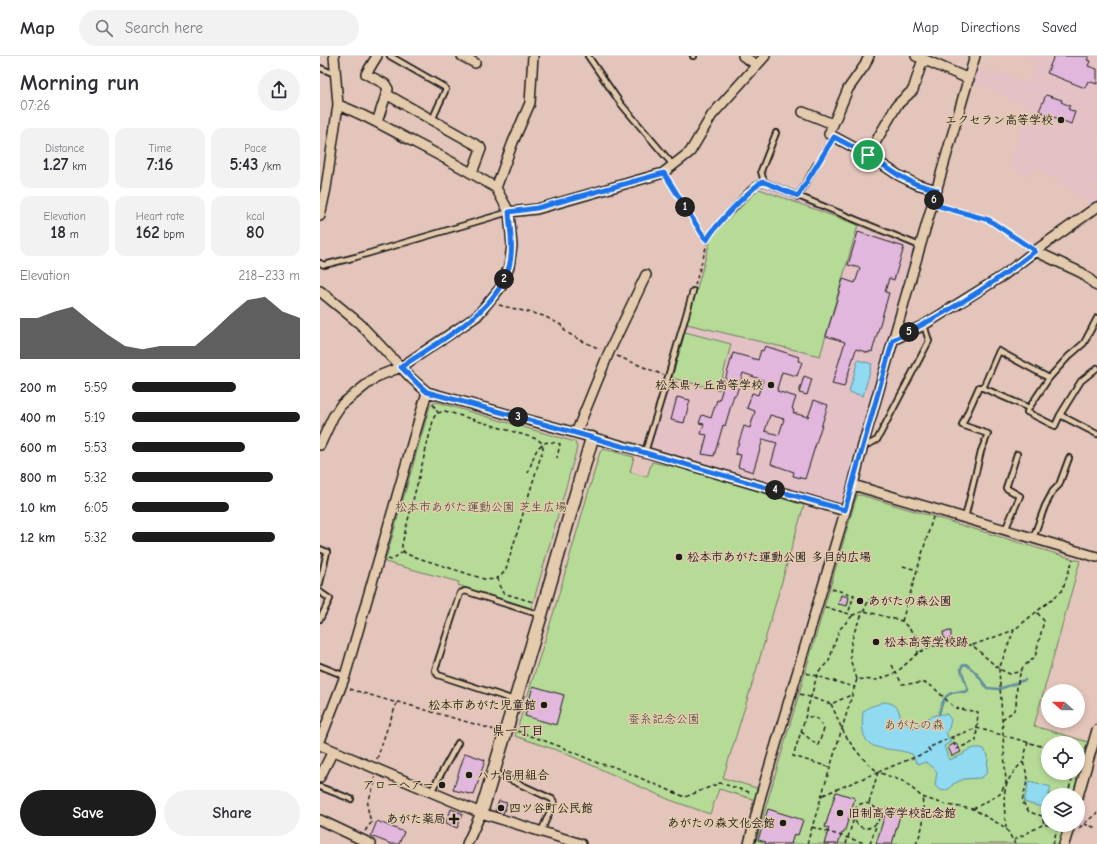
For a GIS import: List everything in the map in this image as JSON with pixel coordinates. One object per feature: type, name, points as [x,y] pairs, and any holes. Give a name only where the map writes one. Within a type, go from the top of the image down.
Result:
[{"type":"street","points":[[320,216],[323,187],[338,105],[334,56]]},
{"type":"street","points":[[377,56],[366,74],[385,84],[388,89],[377,122]]},
{"type":"street","points":[[462,56],[475,63]]},
{"type":"street","points":[[496,188],[513,142],[530,103],[533,56]]},
{"type":"street","points":[[743,56],[757,66]]},
{"type":"street","points":[[509,212],[537,208],[664,173],[690,152],[712,115],[765,56]]},
{"type":"street","points":[[869,56],[865,66],[848,89],[829,134],[868,155],[898,175],[916,184],[937,190]]},
{"type":"street","points":[[749,844],[761,796],[845,510],[854,485],[863,445],[975,56]]},
{"type":"street","points":[[868,155],[897,105],[913,90],[919,58],[969,79]]},
{"type":"street","points":[[386,94],[480,147],[481,149],[472,173]]},
{"type":"street","points":[[320,445],[333,417],[341,405],[376,377],[401,367],[477,316],[501,287],[509,266],[512,246],[509,212],[496,188],[472,173],[377,122],[356,111],[338,105]]},
{"type":"street","points":[[803,112],[833,124]]},
{"type":"street","points":[[893,340],[924,325],[1004,275],[1097,207]]},
{"type":"street","points":[[1035,251],[1082,273],[1097,286]]},
{"type":"street","points":[[576,433],[609,352],[646,274]]},
{"type":"street","points":[[320,291],[359,323],[415,382],[427,392],[645,452],[845,510]]},
{"type":"street","points":[[320,741],[344,676],[427,392]]},
{"type":"street","points":[[467,844],[481,812],[541,615],[592,438]]},
{"type":"street","points":[[854,485],[1097,557]]},
{"type":"street","points":[[1080,788],[1097,730]]},
{"type":"street","points":[[320,746],[481,812],[581,844]]},
{"type":"street","points":[[320,777],[333,751]]},
{"type":"street","points":[[320,820],[371,844]]},
{"type":"street","points":[[1064,844],[1070,832]]},
{"type":"lane","points":[[390,56],[446,89],[432,120]]},
{"type":"lane","points":[[588,56],[621,104],[673,165]]},
{"type":"lane","points":[[320,68],[336,75]]},
{"type":"lane","points":[[764,182],[761,171],[776,133]]},
{"type":"lane","points":[[798,196],[816,165]]},
{"type":"lane","points":[[732,210],[753,188],[764,182],[920,246]]},
{"type":"lane","points":[[320,263],[324,265],[356,257],[509,212]]},
{"type":"lane","points":[[645,452],[693,290]]},
{"type":"lane","points":[[1097,318],[1084,343],[1068,357],[1049,378],[1027,412],[1055,426],[1060,415],[1081,382],[1097,368]]},
{"type":"lane","points":[[863,445],[877,440],[929,341],[924,325]]},
{"type":"lane","points":[[984,388],[999,351],[1049,378]]},
{"type":"lane","points":[[965,518],[981,452],[988,434],[962,425],[979,387],[1029,408]]},
{"type":"lane","points":[[1060,415],[1097,434]]},
{"type":"lane","points":[[1005,530],[1020,496],[1006,488],[1017,454]]},
{"type":"lane","points":[[1033,538],[1045,506],[1053,491],[1059,485],[1069,458]]},
{"type":"lane","points":[[320,549],[327,552],[320,583]]},
{"type":"lane","points":[[515,700],[438,675],[435,670],[460,593],[465,591],[541,615]]},
{"type":"lane","points":[[320,592],[330,599],[320,619]]},
{"type":"lane","points":[[320,666],[344,676]]},
{"type":"lane","points":[[431,792],[458,743]]},
{"type":"lane","points":[[502,776],[554,802],[541,832]]},
{"type":"lane","points":[[320,787],[352,799]]},
{"type":"path","points":[[816,165],[819,163],[834,137]]},
{"type":"path","points":[[664,173],[707,240]]},
{"type":"path","points":[[932,204],[989,220],[1035,251]]},
{"type":"path","points":[[693,290],[707,240],[710,234],[732,210]]},
{"type":"path","points":[[489,303],[544,316],[561,325],[566,332],[580,340],[668,377]]},
{"type":"path","points":[[432,402],[438,413]]},
{"type":"path","points":[[445,411],[537,439],[542,443],[543,449],[506,569],[498,578],[490,580],[484,579],[406,554],[402,549],[434,417],[438,413],[445,411]]},
{"type":"path","points":[[528,473],[542,443],[547,442],[560,444],[556,458]]},
{"type":"path","points":[[902,621],[934,515]]},
{"type":"path","points":[[391,560],[404,551]]},
{"type":"path","points":[[857,679],[876,680],[896,673],[918,653],[931,646],[972,645],[1014,630],[1062,591],[1074,557]]},
{"type":"path","points":[[903,566],[917,570]]},
{"type":"path","points":[[498,578],[502,593],[535,602]]},
{"type":"path","points":[[829,588],[854,595],[848,614]]},
{"type":"path","points":[[807,844],[857,679],[851,661],[850,650],[854,628],[864,612],[869,599]]},
{"type":"path","points":[[823,607],[853,615],[864,612],[902,621],[916,636],[931,646]]},
{"type":"path","points":[[1002,719],[1013,712],[1016,706],[1017,685],[1020,671],[1035,657],[1044,621],[1036,611]]},
{"type":"path","points":[[830,767],[793,756],[818,672],[829,661],[839,630],[853,615]]},
{"type":"path","points":[[1006,828],[1004,795],[1006,783],[1004,735],[999,669],[1014,630]]},
{"type":"path","points":[[916,636],[918,653]]},
{"type":"path","points":[[972,645],[999,669],[1010,674],[1020,671]]},
{"type":"path","points":[[892,665],[902,684],[925,683],[933,687],[955,708],[978,712],[976,741],[956,749],[952,737]]},
{"type":"path","points":[[804,672],[854,687]]},
{"type":"path","points":[[347,688],[497,731]]},
{"type":"path","points":[[798,693],[831,704],[851,695]]},
{"type":"path","points":[[360,839],[371,823],[367,804],[375,782],[377,755],[397,703]]},
{"type":"path","points":[[831,704],[839,719],[841,728],[856,751],[878,772],[905,782],[922,797],[947,805],[973,809],[1006,828],[1015,844]]},
{"type":"path","points":[[801,732],[807,736],[812,743],[818,745],[824,729],[818,719],[806,716]]},
{"type":"path","points":[[822,795],[914,759],[930,751],[928,748],[949,738],[977,728],[1041,746]]},
{"type":"path","points":[[515,730],[600,764],[612,766],[685,797],[720,783],[758,794]]},
{"type":"path","points":[[1028,742],[1023,762],[1028,778],[1022,801],[1029,812],[1041,816]]},
{"type":"path","points":[[973,809],[1000,794],[1013,771],[1023,762]]},
{"type":"path","points":[[869,803],[878,772]]},
{"type":"path","points":[[916,844],[922,832],[925,813],[922,797]]},
{"type":"path","points":[[812,827],[848,838],[869,844],[877,821],[878,813],[877,810],[869,803],[858,806],[854,814],[854,818],[848,838],[846,844]]},
{"type":"path","points":[[1085,823],[1097,813]]},
{"type":"path","points":[[854,818],[858,824],[864,828],[872,826],[877,821]]},
{"type":"path","points":[[1085,824],[1097,828]]},
{"type":"path","points":[[1014,840],[1041,826]]},
{"type":"path","points":[[1053,844],[1056,832]]},
{"type":"shaded area","name":"エクセラン高等学校","points":[[1028,56],[1097,56],[1097,201],[1091,205],[1035,166],[1027,177],[1010,165],[1019,133],[1029,107],[971,81],[975,67],[996,75],[998,71],[1028,84],[1036,61],[1027,58]]},
{"type":"shaded area","name":"松本県ヶ丘高等学校","points":[[764,185],[909,244],[915,250],[841,504],[649,447],[711,235],[758,187]]},
{"type":"green space","points":[[759,189],[858,225],[820,356],[687,324],[712,235]]},
{"type":"green space","points":[[685,332],[731,344],[719,390],[672,378]]},
{"type":"green space","name":"松本市あがた運動公園 芝生広場","points":[[436,402],[575,442],[577,448],[531,610],[458,585],[459,582],[385,562],[430,406]]},
{"type":"green space","name":"蚕糸記念公園","points":[[604,449],[634,457],[630,472],[647,477],[652,462],[680,468],[804,505],[756,671],[723,778],[760,789],[756,800],[719,789],[710,814],[670,800],[562,752],[515,736],[554,611],[600,452]]},
{"type":"green space","name":"あがたの森","points":[[857,495],[1080,561],[1046,684],[1041,684],[1041,701],[1034,726],[1068,736],[1041,736],[1041,780],[1078,780],[1076,788],[1041,788],[1041,832],[1064,832],[1061,844],[755,844]]},
{"type":"green space","name":"あがたの森","points":[[1085,741],[1088,742],[1085,753]]},
{"type":"water","points":[[858,360],[872,364],[863,396],[849,392]]},
{"type":"water","points":[[883,702],[891,703],[896,706],[901,720],[914,728],[933,716],[947,714],[951,720],[946,733],[951,742],[944,746],[949,760],[972,749],[984,749],[988,755],[987,773],[981,778],[964,779],[953,784],[949,789],[943,791],[935,785],[937,772],[926,762],[919,764],[916,762],[912,754],[875,746],[869,743],[865,737],[863,727],[863,712],[870,707]]},
{"type":"water","points":[[1029,781],[1051,787],[1041,788],[1041,807],[1024,802]]},
{"type":"building","points":[[1054,56],[1089,56],[1087,60],[1090,61],[1088,66],[1097,69],[1097,84],[1088,81],[1085,88],[1047,73]]},
{"type":"building","points":[[1046,95],[1062,100],[1061,102],[1070,106],[1068,109],[1075,112],[1071,124],[1039,111]]},
{"type":"building","points":[[858,232],[904,247],[894,280],[889,278],[885,292],[889,293],[872,352],[870,351],[869,353],[856,349],[844,387],[832,384],[845,342],[826,336],[843,279],[855,283],[860,268],[848,265]]},
{"type":"building","points":[[765,346],[799,357],[798,361],[802,362],[797,376],[782,372],[777,389],[777,391],[796,397],[792,409],[794,410],[793,413],[808,417],[814,400],[828,405],[805,479],[793,476],[794,472],[771,464],[777,443],[763,439],[753,472],[738,467],[741,455],[735,454],[744,426],[750,428],[755,411],[747,408],[752,393],[758,395],[763,380],[743,373],[736,395],[734,395],[725,426],[723,425],[714,456],[702,454],[707,435],[701,434],[704,424],[699,423],[702,415],[711,418],[717,400],[719,401],[733,353],[758,360],[761,350],[763,351]],"holes":[[[770,415],[784,419],[779,435],[765,431]]]},
{"type":"building","points":[[804,376],[812,379],[807,395],[799,393]]},
{"type":"building","points":[[677,397],[690,400],[684,423],[671,420]]},
{"type":"building","points":[[841,595],[849,597],[847,606],[838,604]]},
{"type":"building","points":[[951,631],[951,639],[944,639],[943,632]]},
{"type":"building","name":"松本市あがた児童館","points":[[533,686],[564,695],[556,725],[525,716]]},
{"type":"building","points":[[956,743],[961,752],[952,756],[948,747]]},
{"type":"building","name":"ハナ信用組合","points":[[465,753],[485,760],[474,795],[453,790]]},
{"type":"building","name":"旧制高等学校記念館","points":[[836,792],[855,798],[844,833],[842,833],[838,844],[824,844],[829,828],[825,827]]},
{"type":"building","name":"四ツ谷町公民館","points":[[499,801],[507,803],[503,814],[495,811]]},
{"type":"building","points":[[887,808],[901,812],[892,844],[876,844]]},
{"type":"building","name":"あがた薬局","points":[[451,809],[463,814],[457,828],[446,823]]},
{"type":"building","name":"あがたの森文化会館","points":[[768,809],[803,820],[798,835],[794,834],[791,844],[765,844],[766,842],[758,840]]},
{"type":"building","points":[[377,821],[404,832],[399,844],[391,844],[371,836]]},
{"type":"waterway","points":[[939,714],[942,703],[947,696],[954,692],[966,692],[968,690],[961,669],[962,666],[966,664],[977,674],[987,688],[999,689],[1017,683]]},
{"type":"waterway","points":[[1018,682],[1025,680]]},
{"type":"place","name":"エクセラン高等学校","points":[[1061,120]]},
{"type":"place","name":"松本県ヶ丘高等学校","points":[[771,385]]},
{"type":"place","name":"松本市あがた運動公園 多目的広場","points":[[679,557]]},
{"type":"place","name":"あがたの森公園","points":[[860,601]]},
{"type":"place","name":"松本高等学校跡","points":[[876,642]]},
{"type":"place","name":"松本市あがた児童館","points":[[544,705]]},
{"type":"place","name":"ハナ信用組合","points":[[469,775]]},
{"type":"place","name":"アローヘアー","points":[[442,785]]},
{"type":"place","name":"四ツ谷町公民館","points":[[501,808]]},
{"type":"place","name":"旧制高等学校記念館","points":[[840,813]]},
{"type":"place","name":"あがた薬局","points":[[454,819]]},
{"type":"place","name":"あがたの森文化会館","points":[[783,823]]},
{"type":"district","name":"県一丁目","points":[[518,730]]},
{"type":"route","points":[[834,137],[868,155],[898,175],[916,184],[937,190],[932,204],[989,220],[1035,251],[1004,275],[924,325],[893,340],[863,445],[854,485],[845,510],[645,452],[427,392],[401,367],[477,316],[501,287],[509,266],[512,246],[509,212],[537,208],[664,173],[707,240],[710,234],[732,210],[753,188],[760,183],[764,182],[798,196],[834,137]]}]
